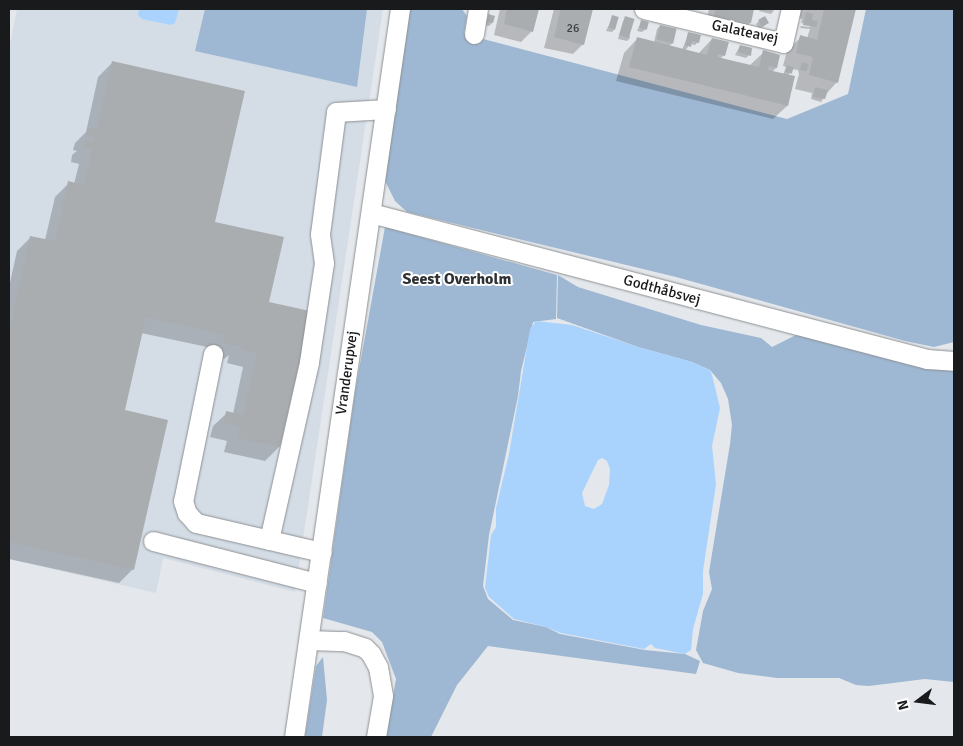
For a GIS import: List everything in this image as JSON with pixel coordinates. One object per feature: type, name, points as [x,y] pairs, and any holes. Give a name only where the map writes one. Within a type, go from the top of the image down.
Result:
[{"type":"street","name":"Vranderupvej","points":[[294,737],[400,9]]},
{"type":"street","points":[[474,34],[478,9]]},
{"type":"street","name":"Galateavej","points":[[644,9],[783,43],[791,9]]},
{"type":"street","points":[[270,540],[309,362],[324,263],[320,234],[336,112],[386,109]]},
{"type":"street","name":"Godthåbsvej","points":[[371,213],[927,359],[954,361]]},
{"type":"street","points":[[213,354],[183,500],[187,513],[196,523],[322,552]]},
{"type":"street","points":[[153,540],[317,583]]},
{"type":"street","points":[[309,640],[344,641],[365,648],[371,654],[378,667],[383,696],[376,737]]},
{"type":"shaded area","points":[[17,9],[383,9],[295,592],[163,558],[156,593],[9,559],[9,49]]},
{"type":"shaded area","points":[[139,9],[179,9],[175,23],[171,25],[142,19],[138,15]]},
{"type":"shaded area","points":[[205,9],[367,9],[357,87],[195,51]]},
{"type":"shaded area","points":[[410,9],[462,9],[467,16],[464,34],[787,119],[848,94],[866,9],[954,9],[954,342],[934,347],[905,341],[676,277],[407,212],[395,201],[385,181]]},
{"type":"shaded area","points":[[385,227],[557,275],[556,319],[533,322],[521,371],[518,396],[489,535],[483,586],[488,599],[513,620],[546,627],[560,634],[645,650],[685,654],[700,661],[696,674],[488,646],[457,685],[431,737],[386,737],[396,679],[382,642],[372,632],[323,618],[355,392]]},
{"type":"shaded area","points":[[558,275],[578,287],[701,325],[761,338],[772,347],[798,334],[954,371],[954,682],[925,679],[869,686],[856,685],[839,678],[777,678],[738,673],[703,663],[696,650],[703,611],[712,589],[709,572],[732,425],[728,399],[721,383],[710,370],[692,362],[638,347],[557,318]]},
{"type":"shaded area","points":[[536,321],[572,325],[638,347],[692,362],[710,370],[720,408],[712,446],[716,484],[703,571],[703,594],[693,629],[691,650],[685,654],[655,648],[651,644],[644,649],[561,633],[514,619],[489,597],[485,588],[491,535],[496,527],[496,508],[509,454],[530,329]],"holes":[[[602,458],[607,461],[610,469],[609,485],[602,504],[594,509],[585,506],[582,493],[598,460]]]},
{"type":"shaded area","points":[[323,657],[327,700],[322,737],[305,737],[316,666]]},
{"type":"building","points":[[507,9],[539,9],[533,32],[504,24]]},
{"type":"building","points":[[561,9],[593,9],[584,45],[554,37]]},
{"type":"building","points":[[716,9],[754,9],[751,23],[714,16]]},
{"type":"building","points":[[824,9],[856,9],[838,83],[809,75],[813,57],[796,53],[800,35],[817,40]]},
{"type":"building","points":[[806,12],[813,14],[812,20],[818,21],[816,27],[803,25]]},
{"type":"building","points":[[488,14],[495,16],[493,23],[487,22]]},
{"type":"building","points":[[612,15],[619,17],[615,29],[608,27]]},
{"type":"building","points":[[625,16],[635,19],[629,38],[619,35]]},
{"type":"building","points":[[765,16],[769,23],[762,27],[758,20]]},
{"type":"building","points":[[641,20],[649,22],[647,30],[639,28]]},
{"type":"building","points":[[660,25],[677,29],[673,43],[657,40]]},
{"type":"building","points":[[688,32],[701,35],[699,43],[692,41],[691,47],[685,45]]},
{"type":"building","points":[[637,37],[707,55],[712,38],[729,42],[725,56],[718,54],[717,57],[759,67],[763,50],[780,55],[777,68],[769,66],[768,70],[795,76],[788,106],[629,67]]},
{"type":"building","points":[[740,45],[752,48],[751,56],[738,52]]},
{"type":"building","points":[[112,61],[245,91],[215,222],[284,237],[269,302],[310,311],[301,364],[299,364],[280,447],[238,438],[240,427],[224,423],[226,411],[243,415],[257,353],[240,349],[242,339],[239,346],[223,343],[225,335],[146,317],[125,410],[168,420],[134,570],[9,542],[9,333],[30,236],[55,241],[68,181],[84,185],[92,150],[84,148],[85,140],[94,142],[95,138],[86,136],[88,128],[97,129]]},
{"type":"building","points":[[802,62],[809,64],[807,72],[800,70]]},
{"type":"building","points":[[787,65],[794,67],[792,74],[785,72]]},
{"type":"building","points":[[815,87],[828,90],[825,99],[813,97]]},
{"type":"district","name":"Seest Overholm","points":[[457,279]]}]
